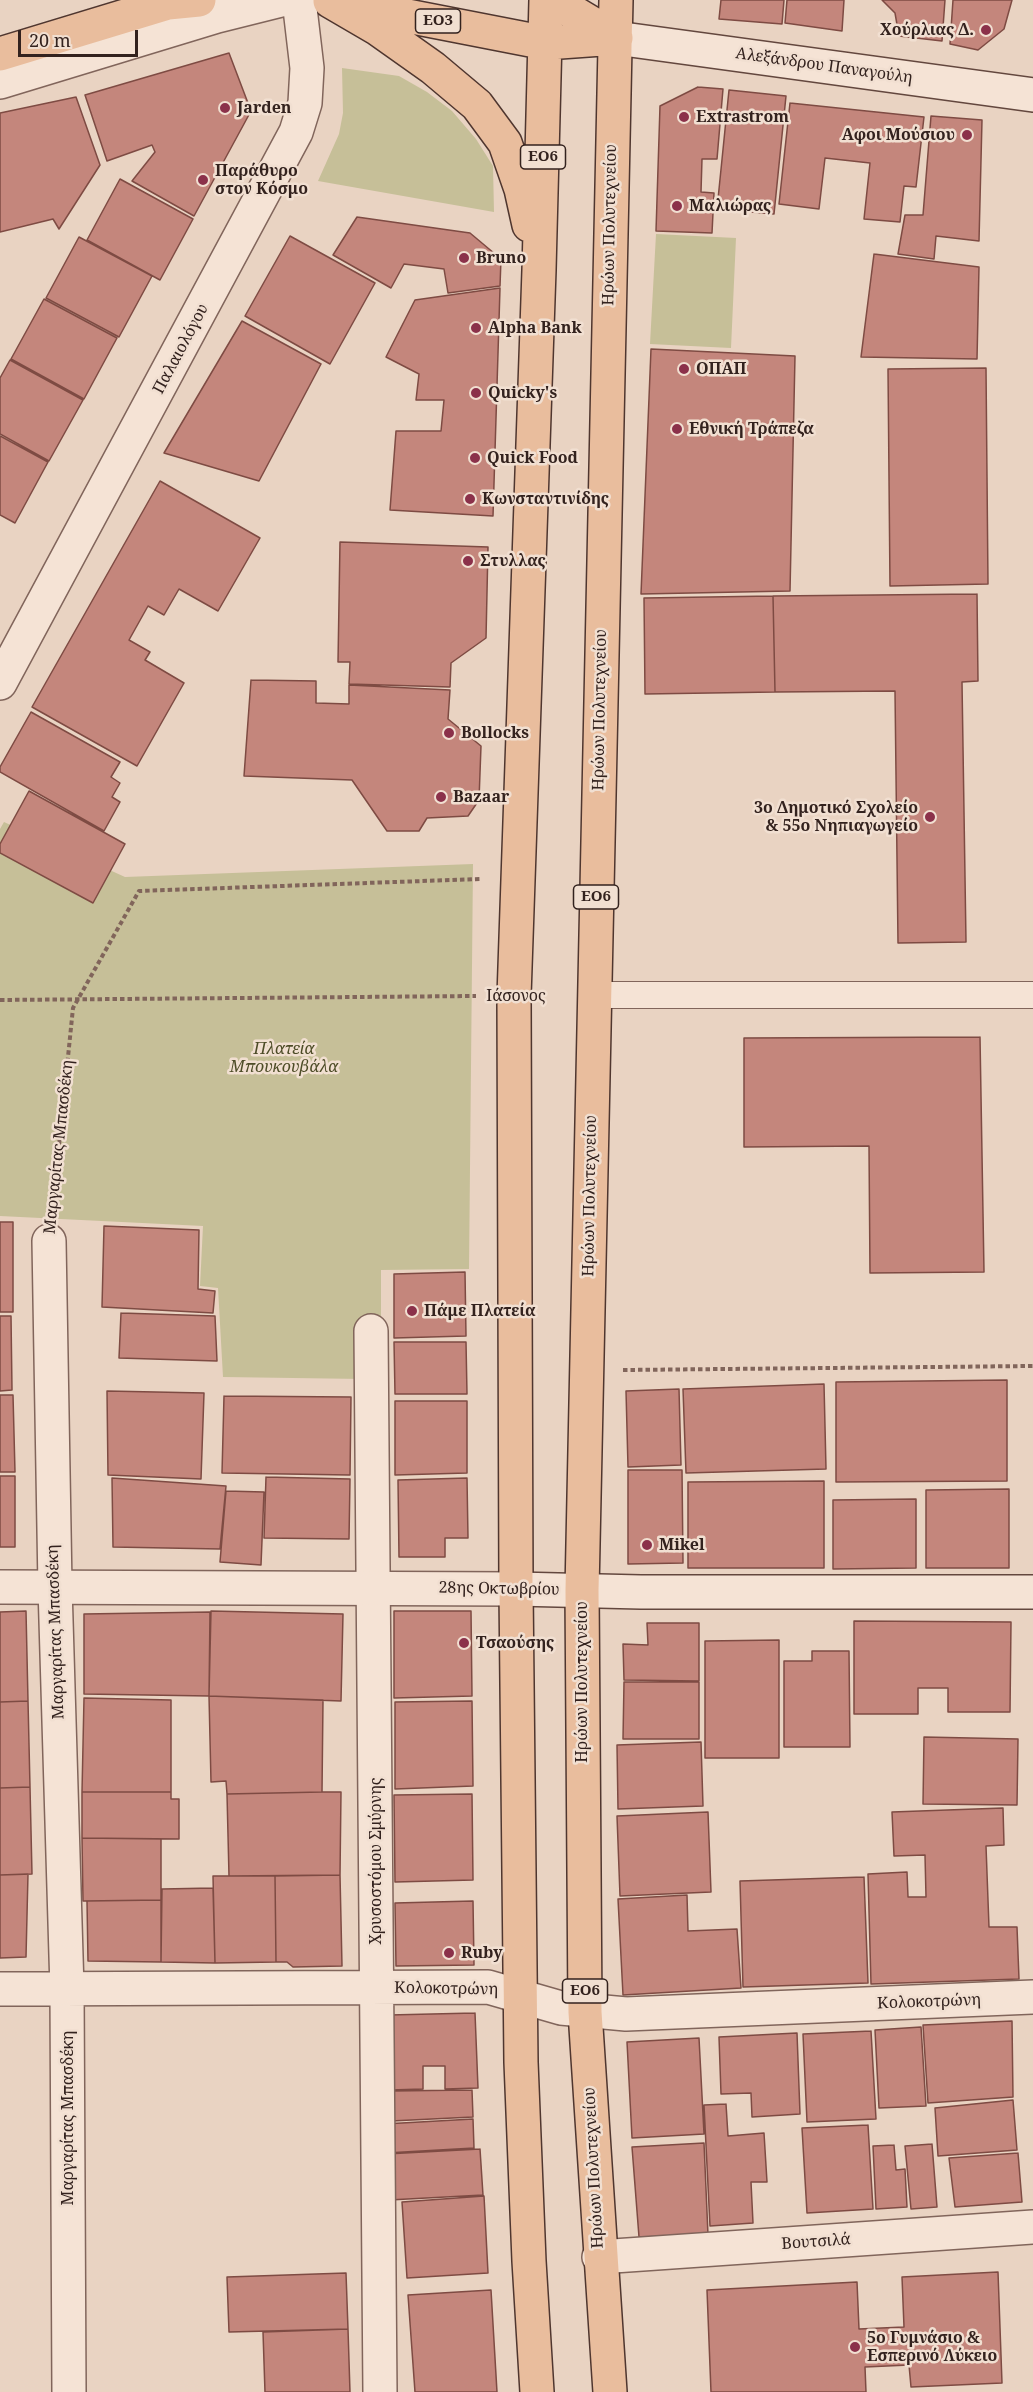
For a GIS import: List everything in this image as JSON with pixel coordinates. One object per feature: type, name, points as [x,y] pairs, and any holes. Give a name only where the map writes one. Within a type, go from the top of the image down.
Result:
[{"type":"main road","points":[[0,54],[168,3],[199,0]]},
{"type":"main road","points":[[318,0],[378,29],[433,68],[477,105],[494,125],[505,143],[521,189],[539,270]]},
{"type":"main road","name":"ΕΟ3","points":[[318,0],[546,43],[616,38]]},
{"type":"main road","name":"ΕΟ6","points":[[537,2392],[523,2133],[520,1994],[514,996],[546,0]]},
{"type":"main road","points":[[553,0],[616,38]]},
{"type":"main road","name":"Ηρώων Πολυτεχνείου","points":[[610,2392],[599,2257],[585,2012],[582,1590],[616,0]]},
{"type":"street","points":[[0,82],[217,16],[280,0]]},
{"type":"street","name":"Παλαιολόγου","points":[[0,683],[296,132],[305,103],[307,68],[318,0]]},
{"type":"street","name":"Αλεξάνδρου Παναγούλη","points":[[616,38],[1033,95]]},
{"type":"street","points":[[594,995],[1033,995]]},
{"type":"street","name":"Μαργαρίτας Μπασδέκη","points":[[49,1241],[55,1587],[67,1989],[69,2392]]},
{"type":"street","name":"Χρυσοστόμου Σμύρνης","points":[[371,1331],[380,2392]]},
{"type":"street","name":"28ης Οκτωβρίου","points":[[0,1587],[1033,1592]]},
{"type":"street","name":"Κολοκοτρώνη","points":[[0,1989],[488,1987],[520,1994],[548,2005],[585,2012],[627,2014],[1033,1997]]},
{"type":"street","name":"Βουτσιλά","points":[[599,2257],[1033,2227]]},
{"type":"path","name":"Μαργαρίτας Μπασδέκη","points":[[49,1241],[73,1008],[139,891],[365,885],[519,877]]},
{"type":"path","name":"Ιάσονος","points":[[0,1000],[514,996]]},
{"type":"path","points":[[586,1370],[1033,1366]]},
{"type":"green space","points":[[342,68],[399,76],[427,92],[452,111],[476,139],[493,166],[494,212],[318,181],[339,134],[343,113]]},
{"type":"green space","points":[[656,234],[736,238],[731,348],[650,344]]},
{"type":"green space","name":"Πλατεία Μπουκουβάλα","points":[[4,822],[125,877],[473,864],[469,1269],[381,1270],[381,1326],[363,1379],[223,1377],[218,1288],[200,1286],[203,1226],[0,1216],[0,829]]},
{"type":"building","points":[[721,0],[784,0],[782,24],[719,19]]},
{"type":"building","points":[[787,0],[844,0],[842,31],[785,23]]},
{"type":"building","points":[[882,0],[945,0],[942,41],[899,36],[895,13]]},
{"type":"building","points":[[953,0],[1012,0],[1004,29],[978,50],[950,44]]},
{"type":"building","points":[[229,53],[251,111],[194,216],[132,181],[155,152],[152,145],[107,161],[85,95]]},
{"type":"building","points":[[698,87],[723,89],[717,159],[702,159],[701,192],[714,193],[712,233],[656,231],[660,106]]},
{"type":"building","points":[[729,90],[786,96],[774,214],[717,209]]},
{"type":"building","points":[[76,97],[100,165],[59,229],[53,219],[0,232],[0,113]]},
{"type":"building","points":[[790,103],[924,117],[916,187],[904,186],[900,222],[864,219],[870,163],[825,158],[819,209],[779,204]]},
{"type":"building","points":[[931,116],[982,120],[979,241],[936,236],[934,259],[898,254],[905,215],[923,215]]},
{"type":"building","points":[[120,179],[193,219],[160,280],[87,240]]},
{"type":"building","points":[[357,217],[470,233],[501,259],[500,286],[448,293],[444,269],[404,264],[391,288],[333,255]]},
{"type":"building","points":[[290,236],[375,283],[330,364],[245,316]]},
{"type":"building","points":[[79,237],[152,276],[119,337],[46,298]]},
{"type":"building","points":[[874,254],[979,267],[977,359],[861,357]]},
{"type":"building","points":[[500,288],[493,516],[390,510],[396,431],[441,431],[444,400],[416,400],[419,374],[386,357],[415,300]]},
{"type":"building","points":[[44,299],[117,338],[84,399],[11,359]]},
{"type":"building","points":[[242,321],[321,364],[259,481],[164,453]]},
{"type":"building","points":[[651,349],[795,356],[790,591],[641,594]]},
{"type":"building","points":[[10,360],[83,400],[49,461],[0,434],[0,378]]},
{"type":"building","points":[[986,368],[988,584],[890,586],[888,369]]},
{"type":"building","points":[[0,436],[48,462],[15,523],[0,515]]},
{"type":"building","points":[[160,481],[260,538],[218,611],[179,589],[164,615],[148,606],[129,640],[150,652],[145,660],[184,683],[137,766],[32,707]]},
{"type":"building","points":[[340,542],[488,547],[486,638],[451,663],[450,687],[349,684],[350,662],[338,662]]},
{"type":"building","name":"3ο Δημοτικό Σχολείο & 55ο Νηπιαγωγείο","points":[[977,594],[978,681],[962,682],[966,942],[898,943],[895,691],[775,692],[773,596]]},
{"type":"building","points":[[773,596],[775,692],[645,694],[644,598]]},
{"type":"building","points":[[251,680],[316,681],[316,703],[349,704],[349,685],[450,690],[448,719],[481,746],[479,800],[468,816],[427,818],[419,831],[387,831],[352,780],[244,776]]},
{"type":"building","points":[[31,712],[120,762],[111,777],[120,783],[112,797],[120,802],[104,831],[0,772],[0,767]]},
{"type":"building","points":[[29,791],[125,844],[93,903],[0,853],[0,844]]},
{"type":"building","points":[[980,1037],[984,1272],[870,1273],[869,1146],[744,1147],[744,1038]]},
{"type":"building","points":[[0,1222],[13,1222],[13,1312],[0,1312]]},
{"type":"building","points":[[104,1226],[199,1230],[198,1289],[215,1291],[213,1313],[102,1307]]},
{"type":"building","points":[[465,1272],[466,1336],[394,1338],[394,1274]]},
{"type":"building","points":[[121,1313],[215,1316],[217,1361],[119,1358]]},
{"type":"building","points":[[0,1316],[11,1316],[12,1390],[0,1391]]},
{"type":"building","points":[[394,1342],[466,1342],[467,1394],[395,1394]]},
{"type":"building","points":[[1007,1380],[1007,1481],[836,1482],[836,1382]]},
{"type":"building","points":[[824,1384],[826,1469],[686,1473],[683,1389]]},
{"type":"building","points":[[679,1389],[681,1465],[628,1467],[626,1391]]},
{"type":"building","points":[[107,1391],[204,1393],[201,1479],[108,1475]]},
{"type":"building","points":[[0,1395],[13,1395],[15,1472],[0,1472]]},
{"type":"building","points":[[224,1396],[351,1397],[350,1475],[222,1473]]},
{"type":"building","points":[[395,1401],[467,1401],[467,1473],[395,1475]]},
{"type":"building","points":[[628,1470],[682,1470],[683,1563],[628,1564]]},
{"type":"building","points":[[0,1476],[15,1476],[15,1547],[0,1547]]},
{"type":"building","points":[[266,1477],[350,1479],[349,1539],[264,1538]]},
{"type":"building","points":[[112,1478],[226,1486],[220,1549],[113,1547]]},
{"type":"building","points":[[467,1478],[468,1538],[445,1538],[445,1557],[399,1557],[398,1480]]},
{"type":"building","points":[[824,1481],[824,1568],[688,1568],[688,1482]]},
{"type":"building","points":[[1009,1489],[1009,1568],[926,1568],[926,1490]]},
{"type":"building","points":[[226,1491],[264,1492],[261,1565],[220,1562]]},
{"type":"building","points":[[916,1499],[916,1568],[833,1569],[833,1500]]},
{"type":"building","points":[[26,1611],[28,1701],[0,1702],[0,1612]]},
{"type":"building","points":[[211,1611],[343,1614],[341,1701],[209,1696]]},
{"type":"building","points":[[394,1611],[471,1611],[472,1696],[394,1698]]},
{"type":"building","points":[[210,1612],[209,1696],[84,1694],[84,1614]]},
{"type":"building","points":[[854,1621],[1011,1622],[1010,1712],[948,1712],[948,1688],[918,1688],[918,1714],[854,1714]]},
{"type":"building","points":[[647,1623],[699,1623],[699,1681],[624,1680],[623,1644],[648,1645]]},
{"type":"building","points":[[779,1640],[779,1758],[705,1758],[705,1641]]},
{"type":"building","points":[[812,1651],[849,1651],[850,1747],[784,1747],[784,1661],[812,1661]]},
{"type":"building","points":[[624,1682],[699,1682],[699,1739],[623,1739]]},
{"type":"building","points":[[209,1696],[323,1700],[322,1792],[227,1794],[226,1781],[211,1782]]},
{"type":"building","points":[[84,1698],[171,1700],[171,1792],[82,1792]]},
{"type":"building","points":[[28,1701],[30,1787],[0,1788],[0,1702]]},
{"type":"building","points":[[472,1701],[473,1786],[395,1789],[395,1702]]},
{"type":"building","points":[[924,1737],[1018,1739],[1017,1805],[923,1804]]},
{"type":"building","points":[[701,1742],[703,1806],[618,1809],[617,1745]]},
{"type":"building","points":[[30,1787],[32,1874],[0,1875],[0,1788]]},
{"type":"building","points":[[82,1792],[171,1792],[171,1799],[179,1799],[179,1839],[82,1838]]},
{"type":"building","points":[[341,1792],[340,1875],[229,1876],[227,1794]]},
{"type":"building","points":[[472,1794],[473,1880],[395,1882],[394,1795]]},
{"type":"building","points":[[1003,1808],[1004,1845],[986,1846],[989,1927],[1017,1927],[1019,1979],[871,1984],[868,1874],[907,1872],[908,1897],[926,1897],[925,1855],[894,1856],[892,1812]]},
{"type":"building","points":[[708,1812],[711,1892],[620,1896],[617,1816]]},
{"type":"building","points":[[82,1838],[161,1839],[161,1900],[83,1901]]},
{"type":"building","points":[[28,1874],[26,1957],[0,1958],[0,1875]]},
{"type":"building","points":[[340,1875],[342,1966],[293,1967],[287,1962],[276,1962],[275,1876]]},
{"type":"building","points":[[213,1876],[275,1876],[276,1962],[215,1963]]},
{"type":"building","points":[[864,1877],[868,1983],[743,1987],[740,1881]]},
{"type":"building","points":[[213,1888],[215,1963],[161,1962],[162,1889]]},
{"type":"building","points":[[687,1895],[688,1931],[737,1929],[741,1988],[623,1995],[618,1899]]},
{"type":"building","points":[[161,1900],[161,1962],[88,1961],[87,1901]]},
{"type":"building","points":[[473,1901],[474,1965],[396,1966],[395,1903]]},
{"type":"building","points":[[475,2013],[478,2088],[445,2089],[445,2066],[423,2066],[423,2089],[390,2090],[389,2015]]},
{"type":"building","points":[[1012,2021],[1013,2097],[928,2103],[923,2025]]},
{"type":"building","points":[[921,2027],[926,2106],[879,2108],[875,2030]]},
{"type":"building","points":[[871,2031],[876,2119],[807,2122],[803,2034]]},
{"type":"building","points":[[797,2033],[800,2114],[752,2117],[751,2093],[721,2094],[719,2037]]},
{"type":"building","points":[[699,2038],[704,2134],[632,2138],[627,2042]]},
{"type":"building","points":[[472,2090],[473,2117],[391,2121],[391,2091]]},
{"type":"building","points":[[1013,2100],[1017,2150],[938,2156],[935,2108]]},
{"type":"building","points":[[726,2104],[728,2136],[764,2133],[767,2182],[751,2182],[753,2223],[710,2226],[704,2105]]},
{"type":"building","points":[[473,2119],[474,2148],[386,2153],[384,2124]]},
{"type":"building","points":[[868,2125],[873,2209],[807,2213],[802,2128]]},
{"type":"building","points":[[704,2143],[708,2235],[639,2237],[632,2147]]},
{"type":"building","points":[[932,2144],[937,2207],[911,2209],[905,2146]]},
{"type":"building","points":[[894,2145],[896,2170],[905,2169],[907,2207],[876,2209],[873,2146]]},
{"type":"building","points":[[480,2149],[483,2195],[389,2200],[386,2154]]},
{"type":"building","points":[[1018,2153],[1022,2202],[955,2207],[949,2158]]},
{"type":"building","points":[[484,2196],[488,2273],[407,2278],[402,2202]]},
{"type":"building","name":"5ο Γυμνάσιο & Εσπερινό Λύκειο","points":[[998,2272],[1002,2383],[911,2387],[909,2365],[865,2367],[866,2392],[711,2392],[707,2290],[857,2282],[859,2329],[904,2327],[902,2277]]},
{"type":"building","points":[[346,2273],[348,2329],[229,2332],[227,2277]]},
{"type":"building","points":[[491,2290],[497,2392],[415,2392],[408,2295]]},
{"type":"building","points":[[348,2329],[350,2392],[265,2392],[263,2332]]},
{"type":"place","name":"Χούρλιας Δ.","points":[[986,30]]},
{"type":"place","name":"Jarden","points":[[225,108]]},
{"type":"place","name":"Extrastrom","points":[[684,117]]},
{"type":"place","name":"Αφοι Μούσιου","points":[[967,135]]},
{"type":"place","name":"Παράθυρο στον Κόσμο","points":[[203,180]]},
{"type":"place","name":"Μαλιώρας","points":[[677,206]]},
{"type":"place","name":"Bruno","points":[[464,258]]},
{"type":"place","name":"Alpha Bank","points":[[476,328]]},
{"type":"place","name":"ΟΠΑΠ","points":[[684,369]]},
{"type":"place","name":"Quicky's","points":[[476,393]]},
{"type":"place","name":"Εθνική Τράπεζα","points":[[677,429]]},
{"type":"place","name":"Quick Food","points":[[475,458]]},
{"type":"place","name":"Κωνσταντινίδης","points":[[470,499]]},
{"type":"place","name":"Στυλλας","points":[[468,561]]},
{"type":"place","name":"Bollocks","points":[[449,733]]},
{"type":"place","name":"Bazaar","points":[[441,797]]},
{"type":"place","name":"3ο Δημοτικό Σχολείο & 55ο Νηπιαγωγείο","points":[[930,817]]},
{"type":"place","name":"Πάμε Πλατεία","points":[[412,1311]]},
{"type":"place","name":"Mikel","points":[[647,1545]]},
{"type":"place","name":"Τσαούσης","points":[[464,1643]]},
{"type":"place","name":"Ruby","points":[[449,1953]]},
{"type":"place","name":"5ο Γυμνάσιο & Εσπερινό Λύκειο","points":[[855,2347]]}]
